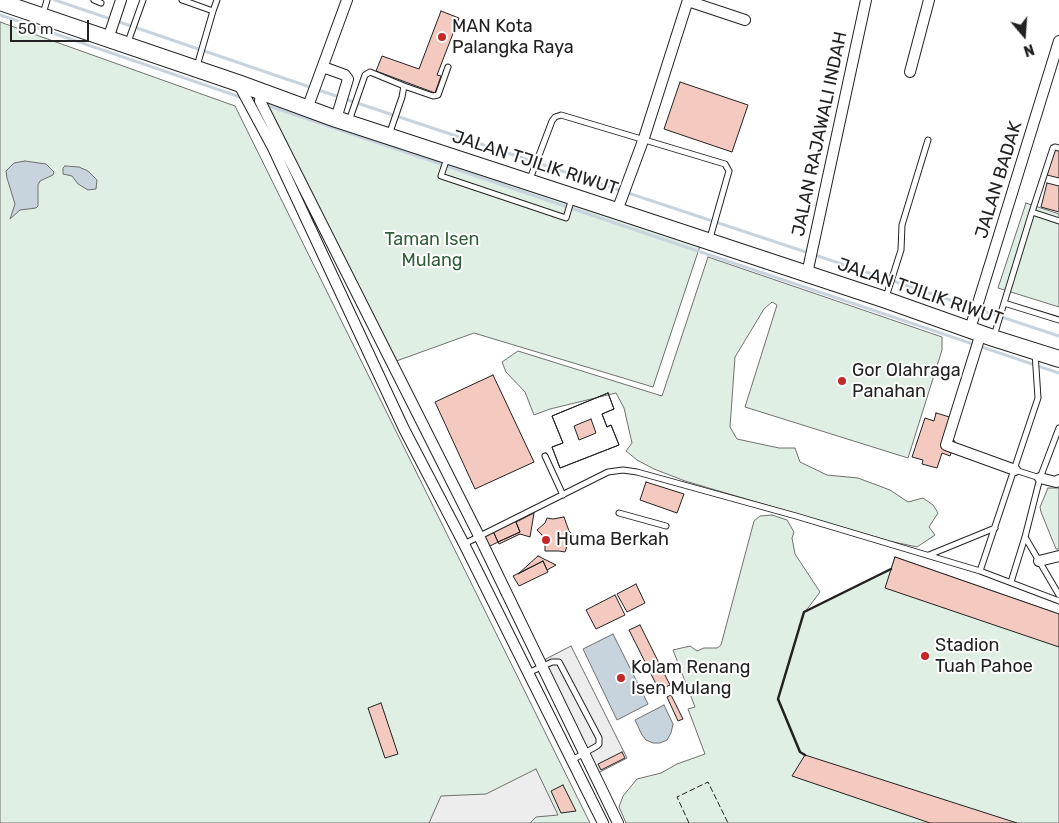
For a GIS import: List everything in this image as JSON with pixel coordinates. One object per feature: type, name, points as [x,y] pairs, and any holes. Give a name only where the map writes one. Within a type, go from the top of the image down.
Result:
[{"type":"highway","name":"JALAN TJILIK RIWUT","points":[[0,2],[42,18],[238,83],[342,121],[886,300],[980,338],[1059,359]]},
{"type":"street","points":[[108,39],[121,0]]},
{"type":"street","points":[[307,109],[347,0]]},
{"type":"street","points":[[617,211],[644,138],[688,0],[745,20]]},
{"type":"street","name":"JALAN RAJAWALI INDAH","points":[[807,274],[866,0]]},
{"type":"street","points":[[910,72],[929,0]]},
{"type":"street","name":"JALAN BADAK","points":[[1015,470],[946,445],[980,338],[1054,73],[1058,46]]},
{"type":"street","points":[[323,67],[345,75],[348,79],[342,121]]},
{"type":"street","points":[[238,83],[273,148],[404,429],[464,544],[603,823]]},
{"type":"street","points":[[261,92],[260,102],[479,536],[618,823]]},
{"type":"street","points":[[1040,478],[1056,482],[1059,480]]},
{"type":"street","points":[[1039,561],[1059,556]]},
{"type":"lane","points":[[42,18],[48,0]]},
{"type":"lane","points":[[94,0],[101,3]]},
{"type":"lane","points":[[127,46],[143,0]]},
{"type":"lane","points":[[182,0],[214,11]]},
{"type":"lane","points":[[196,69],[218,0]]},
{"type":"lane","points":[[342,121],[366,73],[370,72],[404,86],[436,96],[439,93],[448,68]]},
{"type":"lane","points":[[389,135],[404,86]]},
{"type":"lane","points":[[529,182],[552,121],[558,115],[566,115],[644,138],[724,164],[729,170],[709,242]]},
{"type":"lane","points":[[886,300],[901,250],[902,225],[928,140]]},
{"type":"lane","points":[[980,338],[1004,304],[1053,148],[1059,148]]},
{"type":"lane","points":[[448,155],[441,176],[566,218],[572,196]]},
{"type":"lane","points":[[1032,212],[1059,220]]},
{"type":"lane","points":[[1004,304],[1059,320]]},
{"type":"lane","points":[[980,571],[1038,398],[1034,351]]},
{"type":"lane","points":[[1011,582],[1040,478],[1059,428]]},
{"type":"lane","points":[[545,456],[562,495]]},
{"type":"lane","points":[[464,544],[608,472],[623,470],[636,472],[929,555],[980,571],[1059,601]]},
{"type":"lane","points":[[1015,470],[1040,478]]},
{"type":"lane","points":[[619,513],[666,526]]},
{"type":"lane","points":[[929,555],[995,528]]},
{"type":"lane","points":[[1025,537],[1059,595]]},
{"type":"lane","points":[[528,673],[543,665],[559,662],[599,738],[599,744],[572,760]]},
{"type":"green space","points":[[0,22],[235,106],[590,823],[0,823]]},
{"type":"green space","name":"Taman Isen Mulang","points":[[247,90],[700,246],[653,387],[474,333],[388,364]]},
{"type":"green space","points":[[1026,203],[1059,214],[1059,307],[998,288]]},
{"type":"green space","points":[[708,257],[942,337],[942,350],[908,458],[745,407],[777,305],[772,302],[764,309],[735,357],[730,427],[737,439],[779,448],[795,448],[800,462],[827,475],[858,478],[890,490],[908,502],[923,498],[933,505],[938,513],[929,527],[935,535],[917,547],[889,541],[685,481],[654,469],[637,460],[626,451],[632,443],[624,408],[616,393],[550,409],[534,415],[525,392],[506,372],[502,362],[518,351],[662,396]]},
{"type":"green space","points":[[1048,488],[1059,488],[1059,549],[1056,549],[1040,507]]},
{"type":"green space","name":"Stadion Tuah Pahoe","points":[[772,515],[787,520],[794,532],[792,538],[795,554],[820,592],[805,612],[891,569],[895,557],[1059,614],[1059,823],[626,823],[619,807],[623,796],[637,779],[661,773],[677,764],[705,754],[688,709],[695,707],[673,650],[690,646],[697,651],[704,648],[717,648],[721,645],[754,521],[760,516]]},
{"type":"shaded area","points":[[25,161],[46,164],[54,172],[53,175],[40,181],[38,185],[38,206],[36,208],[20,210],[10,219],[15,204],[6,171],[14,163]]},
{"type":"shaded area","points":[[65,166],[79,167],[88,171],[97,180],[96,189],[88,190],[78,184],[72,176],[63,174]]},
{"type":"shaded area","points":[[613,634],[648,704],[617,720],[583,649]]},
{"type":"shaded area","points":[[571,646],[627,758],[598,773],[542,661]]},
{"type":"shaded area","points":[[664,705],[673,724],[671,733],[667,740],[653,743],[646,740],[642,735],[635,720]]},
{"type":"shaded area","points":[[536,769],[558,815],[536,817],[530,823],[429,823],[441,796],[486,794]]},
{"type":"building","name":"MAN Kota Palangka Raya","points":[[441,11],[459,18],[437,75],[441,76],[435,93],[376,71],[382,56],[419,69]]},
{"type":"building","points":[[680,82],[748,105],[732,152],[664,129]]},
{"type":"building","points":[[1054,149],[1059,150],[1059,178],[1047,175]]},
{"type":"building","points":[[1047,183],[1059,186],[1059,212],[1041,207]]},
{"type":"building","points":[[493,375],[534,462],[475,489],[435,402]]},
{"type":"building","points":[[608,393],[614,409],[602,414],[607,427],[611,425],[619,445],[560,468],[552,447],[563,443],[552,416]],"holes":[[[591,419],[596,433],[579,440],[574,426]]]},
{"type":"building","points":[[608,393],[614,409],[602,414],[607,427],[611,425],[619,445],[560,468],[552,447],[563,443],[552,416]]},
{"type":"building","points":[[936,413],[953,418],[947,439],[955,441],[950,456],[942,453],[937,468],[922,464],[923,460],[912,457],[925,418],[934,421]]},
{"type":"building","points":[[646,482],[684,494],[677,513],[640,500]]},
{"type":"building","points":[[534,513],[530,537],[520,534],[499,544],[498,542],[520,532],[516,522]]},
{"type":"building","points":[[564,517],[569,531],[574,536],[569,541],[565,552],[545,551],[542,535],[537,530],[545,523],[547,518]]},
{"type":"building","points":[[515,520],[520,532],[498,542],[493,531]]},
{"type":"building","points":[[493,531],[498,542],[488,547],[483,536]]},
{"type":"building","points":[[538,556],[556,565],[547,570],[543,561],[518,574]]},
{"type":"building","points":[[895,557],[1059,614],[1059,647],[885,588]]},
{"type":"building","points":[[543,561],[548,572],[519,586],[513,576]]},
{"type":"building","points":[[636,584],[645,603],[627,612],[617,594]]},
{"type":"building","points":[[615,595],[625,615],[596,629],[586,610]]},
{"type":"building","points":[[640,625],[670,685],[659,690],[629,630]]},
{"type":"building","points":[[671,695],[683,719],[678,721],[667,697]]},
{"type":"building","points":[[381,703],[398,754],[385,758],[368,708]]},
{"type":"building","points":[[622,752],[625,758],[601,770],[598,764]]},
{"type":"building","points":[[805,755],[1017,823],[930,823],[792,776]]},
{"type":"building","points":[[563,785],[576,811],[561,813],[551,791]]},
{"type":"waterway","points":[[55,0],[342,98],[1059,336]]},
{"type":"waterway","points":[[0,15],[243,98]]},
{"type":"waterway","points":[[266,105],[1059,373]]},
{"type":"fence","points":[[689,823],[677,797],[708,782],[728,823]]},
{"type":"wall","points":[[805,755],[800,752],[778,699],[804,612],[891,569]]},
{"type":"place","name":"MAN Kota Palangka Raya","points":[[442,37]]},
{"type":"place","name":"Gor Olahraga Panahan","points":[[842,381]]},
{"type":"place","name":"Huma Berkah","points":[[546,540]]},
{"type":"place","name":"Stadion Tuah Pahoe","points":[[925,656]]},
{"type":"place","name":"Kolam Renang Isen Mulang","points":[[621,678]]}]
